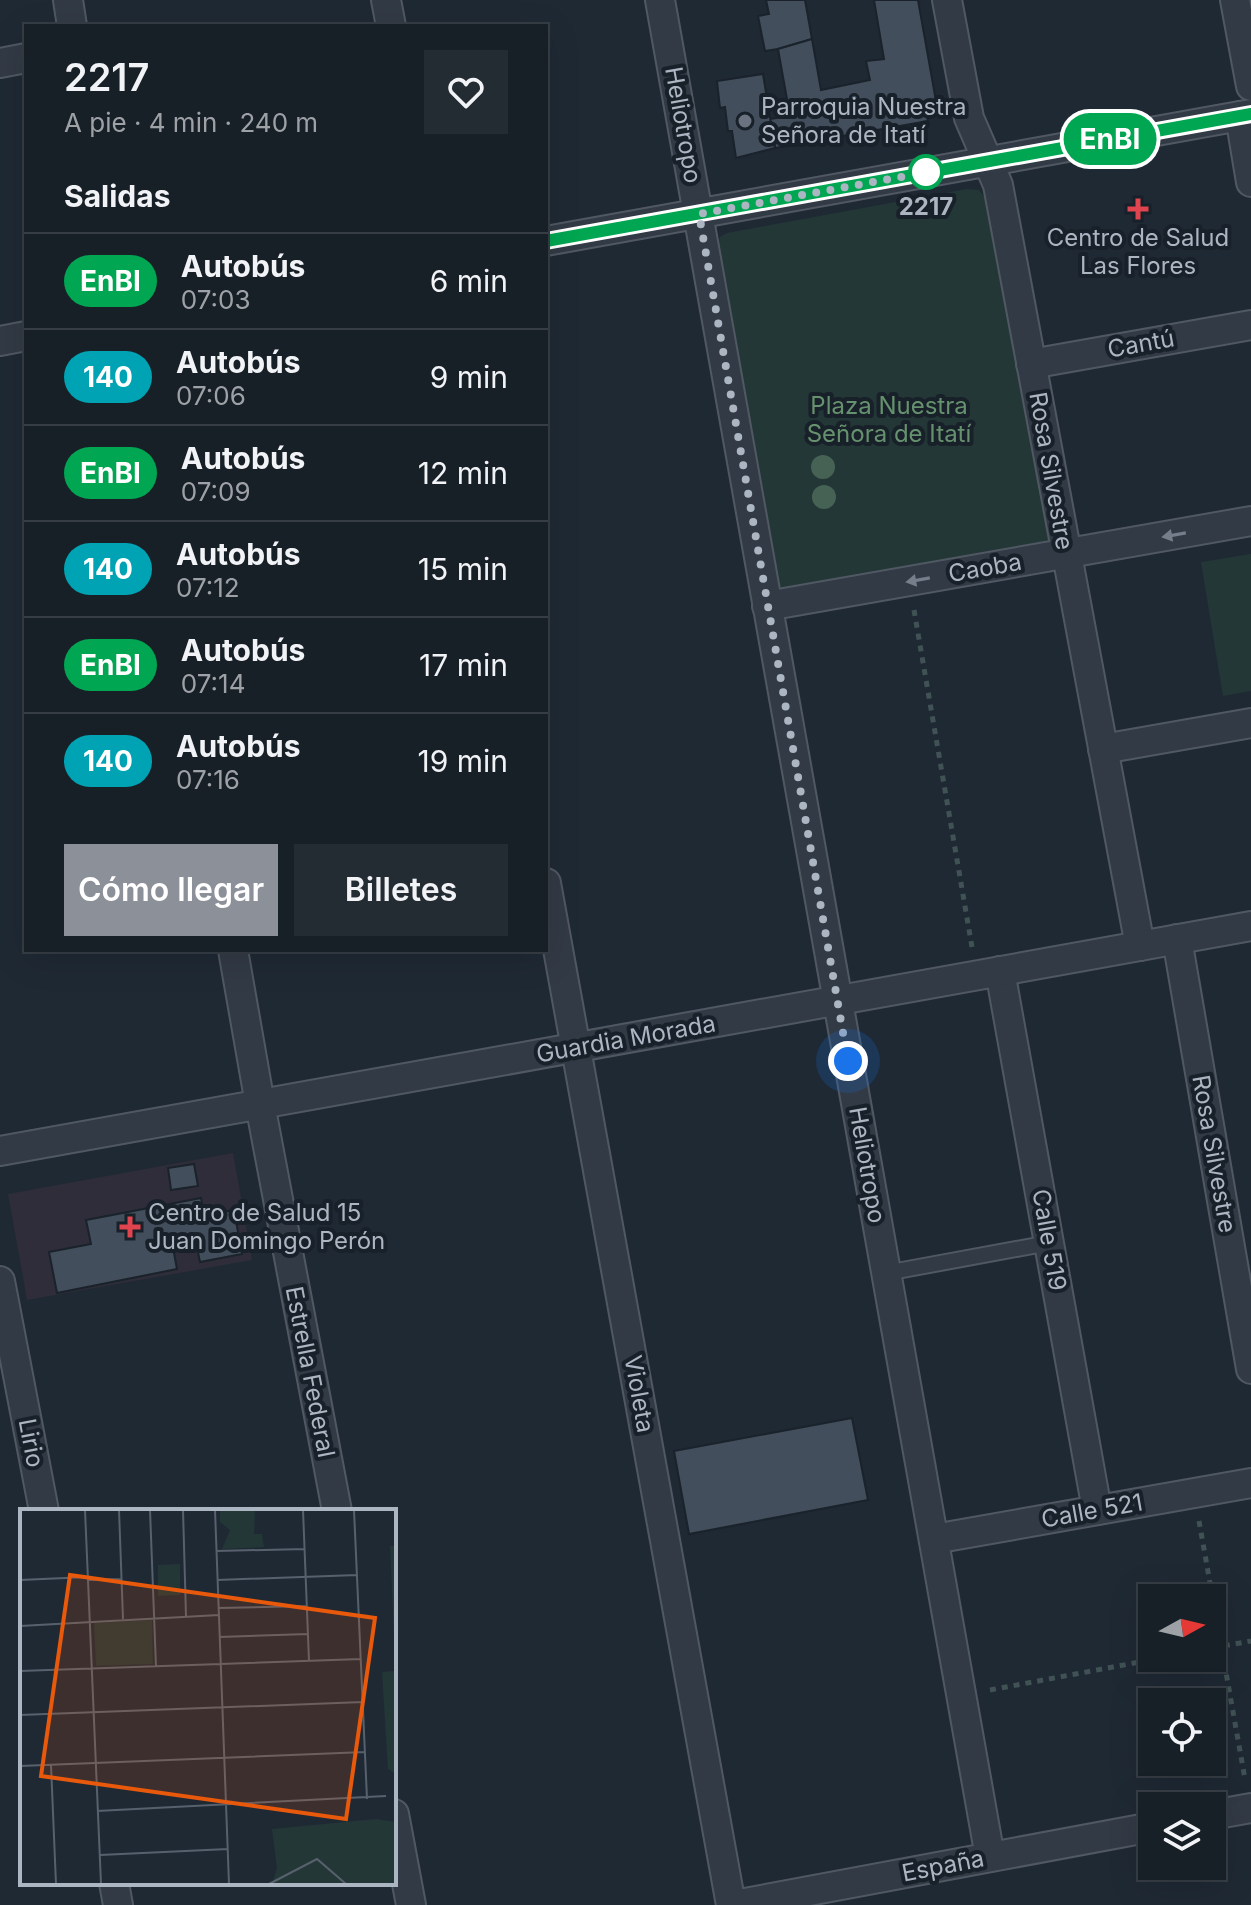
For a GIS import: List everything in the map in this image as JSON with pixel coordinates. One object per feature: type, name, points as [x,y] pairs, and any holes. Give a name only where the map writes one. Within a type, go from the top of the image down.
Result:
[{"type":"street","points":[[68,0],[72,24]]},
{"type":"street","points":[[386,0],[391,24]]},
{"type":"street","name":"Heliotropo","points":[[660,0],[990,1857]]},
{"type":"street","name":"Rosa Silvestre","points":[[947,0],[969,118],[998,185],[1140,946]]},
{"type":"street","points":[[1235,0],[1251,86]]},
{"type":"street","points":[[0,63],[24,58]]},
{"type":"street","points":[[548,241],[1246,115],[1251,182]]},
{"type":"street","name":"Cantú","points":[[1031,364],[1251,325]]},
{"type":"street","points":[[0,341],[24,336]]},
{"type":"street","name":"Caoba","points":[[767,606],[1251,521]]},
{"type":"street","points":[[1103,749],[1251,723]]},
{"type":"street","name":"Violeta","points":[[548,894],[733,1905]]},
{"type":"street","name":"Guardia Morada","points":[[0,1151],[1251,926]]},
{"type":"street","name":"Rosa Silvestre","points":[[1177,939],[1251,1369]]},
{"type":"street","name":"Estrella Federal","points":[[233,952],[337,1509]]},
{"type":"street","name":"Calle 519","points":[[988,973],[1049,1243],[1097,1510]]},
{"type":"street","name":"Lirio","points":[[0,1281],[44,1509]]},
{"type":"street","name":"Calle 521","points":[[934,1539],[1251,1483]]},
{"type":"street","points":[[1226,1812],[1251,1808]]},
{"type":"street","points":[[396,1825],[411,1905]]},
{"type":"street","name":"España","points":[[733,1905],[1138,1830]]},
{"type":"street","points":[[114,1885],[118,1905]]},
{"type":"lane","points":[[886,1273],[1049,1243]]},
{"type":"path","points":[[909,582],[988,973]]},
{"type":"path","points":[[1194,1493],[1211,1584]]},
{"type":"path","points":[[1226,1646],[1251,1641]]},
{"type":"path","points":[[961,1695],[1138,1662]]},
{"type":"path","points":[[1226,1669],[1251,1808]]},
{"type":"shaded area","name":"Centro de Salud 15 Juan Domingo Perón","points":[[233,1153],[252,1260],[27,1300],[8,1194]]},
{"type":"green space","name":"Plaza Nuestra Señora de Itatí","points":[[967,189],[979,190],[987,200],[1050,532],[1048,542],[1041,546],[790,591],[781,588],[718,245],[720,237],[727,233]]},
{"type":"green space","points":[[1251,554],[1251,691],[1223,696],[1201,562]]},
{"type":"building","points":[[766,0],[805,0],[812,39],[765,51],[758,16],[769,14]]},
{"type":"building","points":[[874,0],[918,0],[936,101],[925,105],[928,121],[775,148],[770,119],[790,116],[778,49],[812,39],[821,90],[870,80],[866,61],[884,59]]},
{"type":"building","points":[[763,74],[775,148],[736,158],[725,107],[720,108],[717,81]]},
{"type":"building","points":[[194,1164],[198,1186],[171,1190],[168,1168]]},
{"type":"building","points":[[201,1198],[204,1215],[234,1210],[242,1254],[200,1262],[195,1238],[172,1242],[177,1269],[57,1293],[49,1252],[91,1244],[86,1220]]},
{"type":"building","points":[[852,1418],[868,1500],[689,1534],[674,1451]]},
{"type":"bus line","name":"EnBI","points":[[548,241],[1251,114]]},
{"type":"place","name":"Parroquia Nuestra Señora de Itatí","points":[[745,121]]},
{"type":"place","name":"2217","points":[[926,172]]},
{"type":"place","name":"Centro de Salud Las Flores","points":[[1138,209]]},
{"type":"place","name":"Centro de Salud 15 Juan Domingo Perón","points":[[130,1227]]},
{"type":"route","points":[[848,1061],[699,214],[939,170],[926,172]]}]
